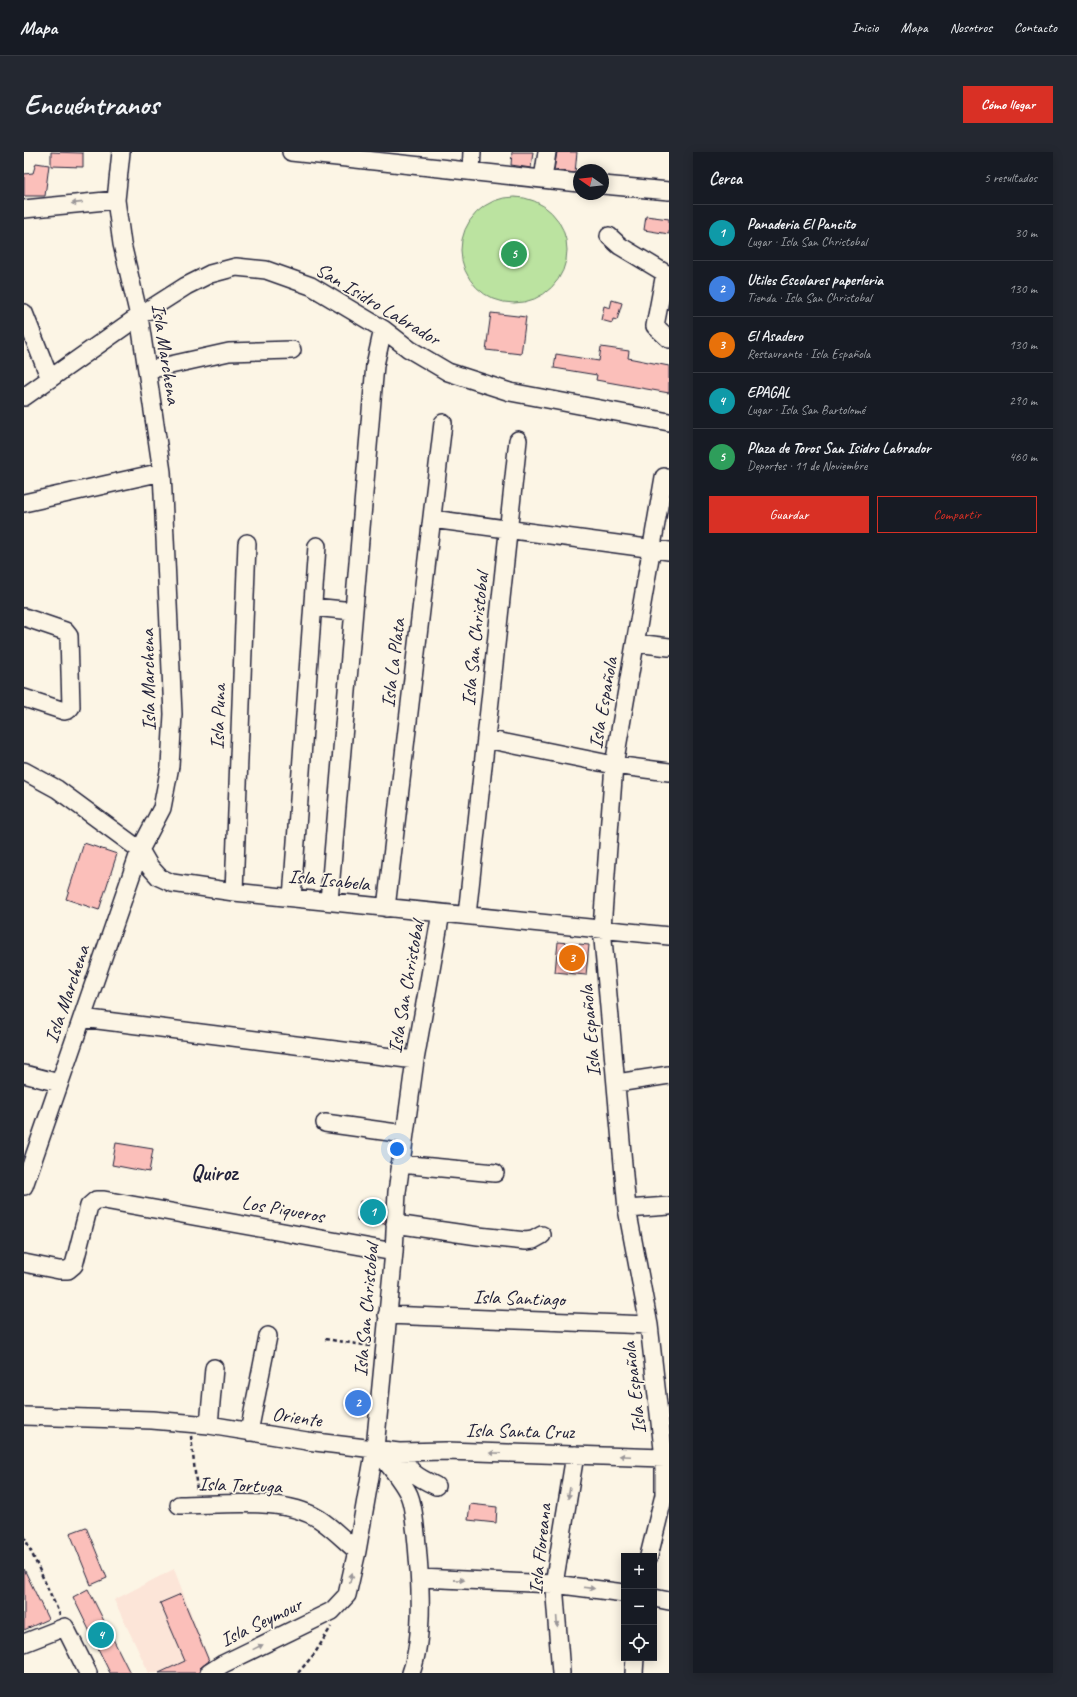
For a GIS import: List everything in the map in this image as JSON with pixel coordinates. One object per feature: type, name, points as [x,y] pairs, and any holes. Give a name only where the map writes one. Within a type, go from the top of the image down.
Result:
[{"type":"street","name":"Isla Marchena","points":[[24,1186],[140,850],[162,808],[170,766],[173,714],[162,472],[139,316],[122,244],[116,200],[121,152]]},
{"type":"street","points":[[290,152],[343,154],[471,171],[573,182]]},
{"type":"street","points":[[471,171],[472,152]]},
{"type":"street","points":[[543,179],[547,152]]},
{"type":"street","points":[[609,186],[669,191]]},
{"type":"street","points":[[24,209],[116,200]]},
{"type":"street","points":[[609,236],[620,246],[667,273],[655,326],[669,339]]},
{"type":"street","name":"San Isidro Labrador","points":[[24,397],[139,316],[192,283],[210,274],[236,267],[266,270],[311,286],[383,329],[409,349],[448,372],[510,392],[669,422]]},
{"type":"street","points":[[24,313],[50,380]]},
{"type":"street","points":[[329,901],[375,365],[383,329]]},
{"type":"street","points":[[148,370],[228,352],[292,350]]},
{"type":"street","name":"Isla La Plata","points":[[386,908],[443,423]]},
{"type":"street","name":"Isla San Christobal","points":[[467,915],[518,440]]},
{"type":"street","points":[[24,503],[162,472]]},
{"type":"street","name":"Isla Española","points":[[649,1553],[664,1495],[664,1458],[649,1325],[627,1209],[617,1083],[602,928],[614,765],[664,477]]},
{"type":"street","points":[[432,519],[669,551]]},
{"type":"street","name":"Isla Puna","points":[[234,892],[247,543]]},
{"type":"street","points":[[292,898],[317,546]]},
{"type":"street","points":[[313,607],[353,611]]},
{"type":"street","points":[[24,616],[64,631],[69,636],[71,707],[64,711],[24,698]]},
{"type":"street","points":[[636,643],[669,647]]},
{"type":"street","points":[[486,739],[614,765],[669,772]]},
{"type":"street","name":"Isla Isabela","points":[[24,771],[57,789],[140,850],[150,867],[159,877],[172,883],[234,892],[602,928],[669,936]]},
{"type":"street","name":"Isla San Christobal","points":[[332,1611],[347,1595],[357,1551],[375,1448],[394,1252],[400,1164],[415,1060],[441,913]]},
{"type":"street","points":[[82,1018],[415,1060]]},
{"type":"street","points":[[24,1074],[60,1083]]},
{"type":"street","points":[[617,1083],[669,1075]]},
{"type":"street","points":[[326,1123],[404,1134]]},
{"type":"street","points":[[400,1164],[495,1173]]},
{"type":"street","name":"Los Piqueros","points":[[24,1263],[59,1270],[68,1270],[74,1265],[89,1206],[96,1200],[104,1200],[394,1252]]},
{"type":"street","points":[[627,1209],[669,1206]]},
{"type":"street","points":[[395,1224],[478,1236],[526,1241],[533,1240],[542,1235]]},
{"type":"street","name":"Isla Santiago","points":[[388,1315],[649,1325]]},
{"type":"street","points":[[249,1432],[268,1336]]},
{"type":"street","points":[[209,1425],[214,1368]]},
{"type":"street","name":"Oriente","points":[[24,1416],[152,1420],[209,1425],[249,1432],[375,1448]]},
{"type":"street","points":[[375,1448],[402,1483],[409,1496],[413,1509],[420,1578],[418,1638],[414,1665],[411,1673]]},
{"type":"street","name":"Isla Santa Cruz","points":[[375,1448],[399,1452],[446,1451],[664,1458]]},
{"type":"street","points":[[399,1452],[410,1471],[418,1478],[436,1486]]},
{"type":"street","name":"Isla Floreana","points":[[561,1673],[554,1584],[575,1455]]},
{"type":"street","name":"Isla Tortuga","points":[[179,1505],[262,1504],[301,1510],[320,1519],[357,1551]]},
{"type":"street","points":[[420,1578],[554,1584],[621,1593]]},
{"type":"street","points":[[657,1599],[669,1601]]},
{"type":"street","name":"Isla Seymour","points":[[219,1670],[332,1611]]},
{"type":"street","points":[[24,1643],[65,1626],[88,1673]]},
{"type":"street","points":[[634,1673],[635,1661]]},
{"type":"path","points":[[325,1338],[384,1348]]},
{"type":"path","points":[[190,1424],[198,1505]]},
{"type":"path","points":[[24,1536],[65,1626]]},
{"type":"path","points":[[298,1673],[315,1653],[331,1629],[332,1611]]},
{"type":"shaded area","points":[[174,1569],[213,1670],[206,1673],[149,1673],[114,1600]]},
{"type":"green space","points":[[514,197],[534,201],[552,212],[563,230],[567,250],[563,270],[552,288],[534,299],[514,303],[494,299],[476,288],[465,270],[461,250],[465,230],[476,212],[494,201]]},
{"type":"building","points":[[51,152],[83,153],[83,167],[51,166]]},
{"type":"building","points":[[512,152],[533,152],[531,168],[511,165]]},
{"type":"building","points":[[557,152],[577,152],[576,164],[573,164],[573,173],[554,170]]},
{"type":"building","points":[[36,163],[49,165],[45,196],[24,196],[24,174],[33,173]]},
{"type":"building","points":[[646,216],[669,219],[669,234],[644,230]]},
{"type":"building","points":[[612,300],[622,303],[617,320],[613,319],[612,323],[601,320],[604,306],[610,308]]},
{"type":"building","points":[[491,313],[526,317],[521,354],[486,350]]},
{"type":"building","points":[[601,347],[629,351],[628,358],[669,366],[669,393],[596,380],[597,375],[554,368],[556,354],[599,361]]},
{"type":"building","points":[[84,843],[117,854],[99,910],[66,899]]},
{"type":"building","points":[[558,942],[589,945],[586,975],[555,972]]},
{"type":"building","points":[[116,1143],[153,1149],[149,1172],[112,1165]]},
{"type":"building","points":[[360,1201],[386,1205],[385,1224],[357,1220]]},
{"type":"building","points":[[348,1395],[370,1400],[367,1412],[345,1406]]},
{"type":"building","points":[[470,1504],[497,1507],[496,1523],[468,1520]]},
{"type":"building","points":[[86,1527],[107,1578],[91,1585],[70,1533]]},
{"type":"building","points":[[24,1569],[48,1619],[24,1630]]},
{"type":"building","points":[[88,1589],[130,1673],[110,1673],[73,1597]]},
{"type":"building","points":[[181,1594],[209,1661],[200,1668],[199,1673],[159,1673],[185,1661],[160,1603]]},
{"type":"place","name":"Plaza de Toros San Isidro Labrador","points":[[514,254]]},
{"type":"place","name":"El Asadero","points":[[572,958]]},
{"type":"place","name":"Panaderia El Pancito","points":[[373,1212]]},
{"type":"place","name":"Utiles Escolares paperleria","points":[[358,1403]]},
{"type":"place","name":"EPAGAL","points":[[101,1635]]},
{"type":"district","name":"Quiroz","points":[[214,1173]]}]
